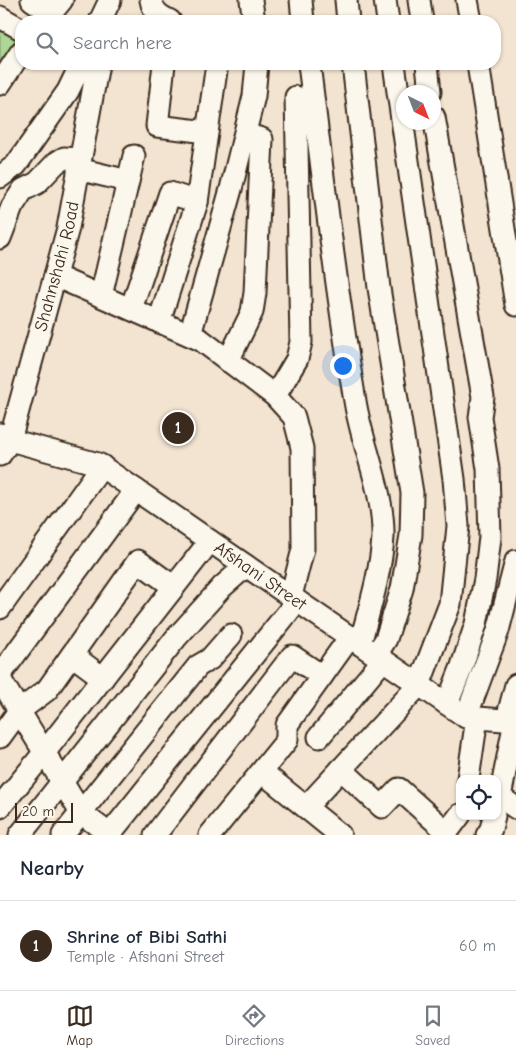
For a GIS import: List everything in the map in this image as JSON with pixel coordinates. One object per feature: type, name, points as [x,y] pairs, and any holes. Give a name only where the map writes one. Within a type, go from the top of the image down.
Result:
[{"type":"street","points":[[32,0],[53,11]]},
{"type":"street","points":[[103,15],[111,0]]},
{"type":"street","points":[[108,15],[111,0]]},
{"type":"street","points":[[151,0],[153,9],[160,15]]},
{"type":"street","points":[[251,0],[253,15]]},
{"type":"street","points":[[301,0],[302,15]]},
{"type":"street","points":[[346,0],[347,15]]},
{"type":"street","points":[[385,0],[387,15]]},
{"type":"street","points":[[419,0],[421,15]]},
{"type":"street","points":[[467,0],[469,15]]},
{"type":"street","points":[[0,17],[15,26]]},
{"type":"street","points":[[0,84],[15,61]]},
{"type":"street","points":[[0,177],[16,165],[68,91],[89,70]]},
{"type":"street","name":"Shahnshahi Road","points":[[3,443],[68,228],[92,70]]},
{"type":"street","points":[[163,70],[157,126],[207,132]]},
{"type":"street","points":[[159,322],[197,202],[216,70]]},
{"type":"street","points":[[190,335],[245,134],[254,96],[256,70]]},
{"type":"street","points":[[310,70],[344,338],[357,413],[379,493],[383,537],[367,649],[319,737]]},
{"type":"street","points":[[210,835],[287,740],[287,725],[322,676],[386,639],[402,589],[411,535],[412,493],[379,288],[354,70]]},
{"type":"street","points":[[306,807],[419,685],[450,604],[458,526],[452,469],[395,70]]},
{"type":"street","points":[[428,70],[429,85]]},
{"type":"street","points":[[479,70],[516,305]]},
{"type":"street","points":[[274,396],[296,359],[301,342],[296,97]]},
{"type":"street","points":[[436,130],[483,397],[480,417],[488,470],[490,537],[485,579],[476,624],[447,704]]},
{"type":"street","points":[[228,361],[252,312],[255,293],[262,139],[245,134]]},
{"type":"street","points":[[101,296],[134,156]]},
{"type":"street","points":[[0,238],[12,207],[23,190],[37,183],[56,163],[64,158],[128,181]]},
{"type":"street","points":[[131,309],[170,193],[197,202]]},
{"type":"street","points":[[0,679],[81,813],[109,835],[294,598],[302,549],[302,448],[294,417],[274,396],[201,340],[55,276]]},
{"type":"street","name":"Afshani Street","points":[[3,443],[102,466],[419,685],[472,718]]},
{"type":"street","points":[[0,608],[102,466]]},
{"type":"street","points":[[0,675],[136,490]]},
{"type":"street","points":[[0,807],[210,540]]},
{"type":"street","points":[[0,737],[19,711],[47,690],[138,561],[174,587]]},
{"type":"street","points":[[468,775],[472,718],[498,631],[516,561]]},
{"type":"street","points":[[20,835],[176,638],[222,587],[246,566]]},
{"type":"street","points":[[63,835],[198,666],[210,659],[231,635]]},
{"type":"street","points":[[72,655],[103,678]]},
{"type":"street","points":[[155,835],[292,656],[322,676]]},
{"type":"street","points":[[487,835],[506,805],[516,685]]},
{"type":"street","points":[[472,718],[513,721]]},
{"type":"street","points":[[341,769],[382,807],[398,789],[446,834],[456,820]]},
{"type":"street","points":[[262,772],[340,835]]},
{"type":"green space","points":[[0,15],[15,25],[15,61],[0,84]]},
{"type":"place","name":"Shrine of Bibi Sathi","points":[[178,428]]}]
